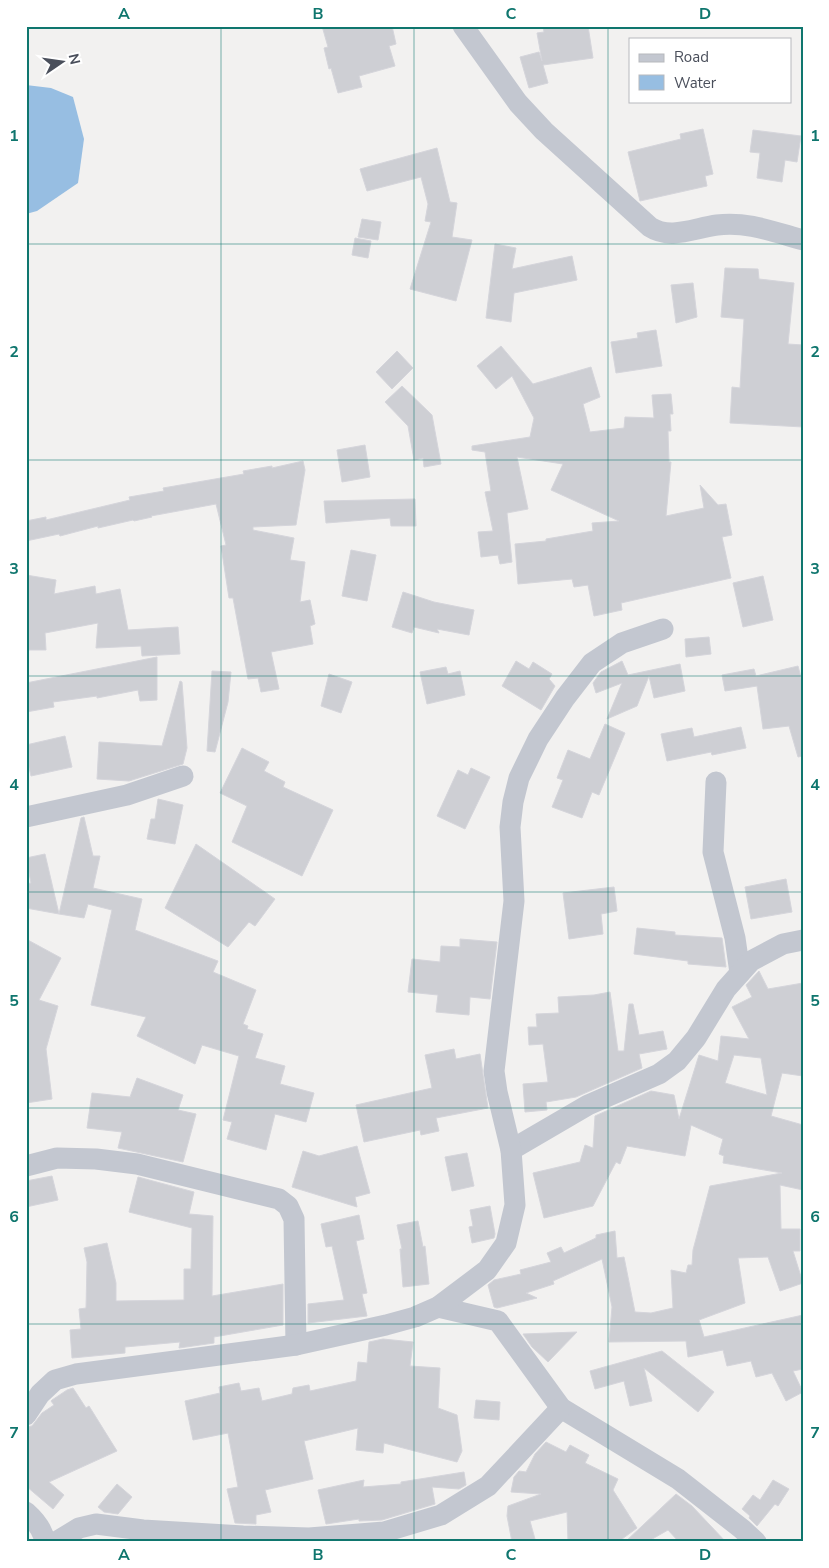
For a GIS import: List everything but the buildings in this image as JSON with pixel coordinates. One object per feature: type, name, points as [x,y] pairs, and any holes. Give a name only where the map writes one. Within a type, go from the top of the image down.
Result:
[{"type":"street","points":[[463,26],[518,103],[544,131],[658,232],[671,233],[717,225],[739,224],[758,227],[803,240]]},
{"type":"street","points":[[26,1415],[40,1394],[55,1380],[76,1374],[296,1345],[386,1325],[438,1308],[487,1270],[506,1243],[515,1204],[511,1150],[494,1071],[514,901],[510,827],[512,802],[519,778],[538,739],[565,698],[592,663],[622,643],[663,629]]},
{"type":"street","points":[[26,817],[128,795],[183,776]]},
{"type":"street","points":[[716,782],[713,852],[735,938],[740,973]]},
{"type":"street","points":[[511,1150],[588,1105],[659,1074],[677,1061],[696,1038],[726,989],[751,961],[782,944],[803,940]]},
{"type":"street","points":[[26,1166],[57,1158],[96,1159],[137,1164],[279,1199],[288,1206],[294,1219],[296,1345]]},
{"type":"street","points":[[438,1308],[498,1321],[560,1408],[678,1479],[756,1542]]},
{"type":"street","points":[[56,1542],[79,1528],[96,1524],[142,1530],[309,1538],[384,1532],[441,1515],[488,1486],[560,1408]]},
{"type":"street","points":[[26,1512],[35,1521],[44,1535],[44,1542]]},
{"type":"water","points":[[26,85],[51,88],[73,97],[84,139],[78,183],[37,211],[26,214]]}]
